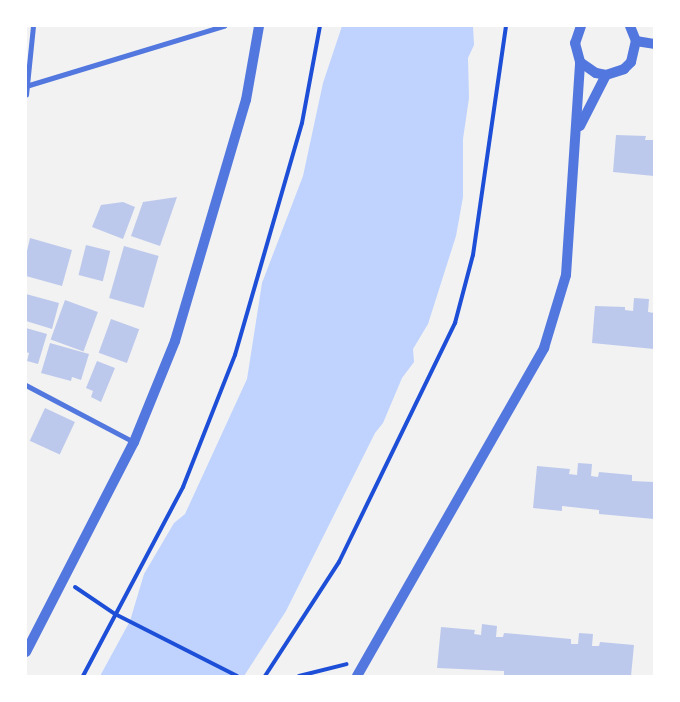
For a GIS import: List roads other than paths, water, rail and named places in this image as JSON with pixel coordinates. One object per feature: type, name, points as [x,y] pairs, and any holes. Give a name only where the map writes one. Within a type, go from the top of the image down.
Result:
[{"type":"street","points":[[26,652],[134,442],[175,342],[246,100],[259,26]]},
{"type":"street","points":[[357,676],[544,348],[566,275],[580,62],[574,43],[581,26]]},
{"type":"street","points":[[580,62],[596,73],[606,75],[624,69],[631,62],[636,41],[630,26]]},
{"type":"street","points":[[636,41],[654,44]]},
{"type":"street","points":[[577,132],[606,75]]},
{"type":"lane","points":[[26,95],[33,26]]},
{"type":"lane","points":[[26,86],[224,26]]},
{"type":"lane","points":[[26,385],[134,442]]},
{"type":"water","points":[[342,26],[473,26],[474,45],[468,58],[469,98],[463,139],[463,197],[456,236],[428,324],[413,349],[414,362],[402,378],[383,423],[375,433],[286,611],[244,676],[100,676],[130,621],[144,574],[174,523],[185,514],[247,379],[262,283],[303,176],[323,83]]}]
